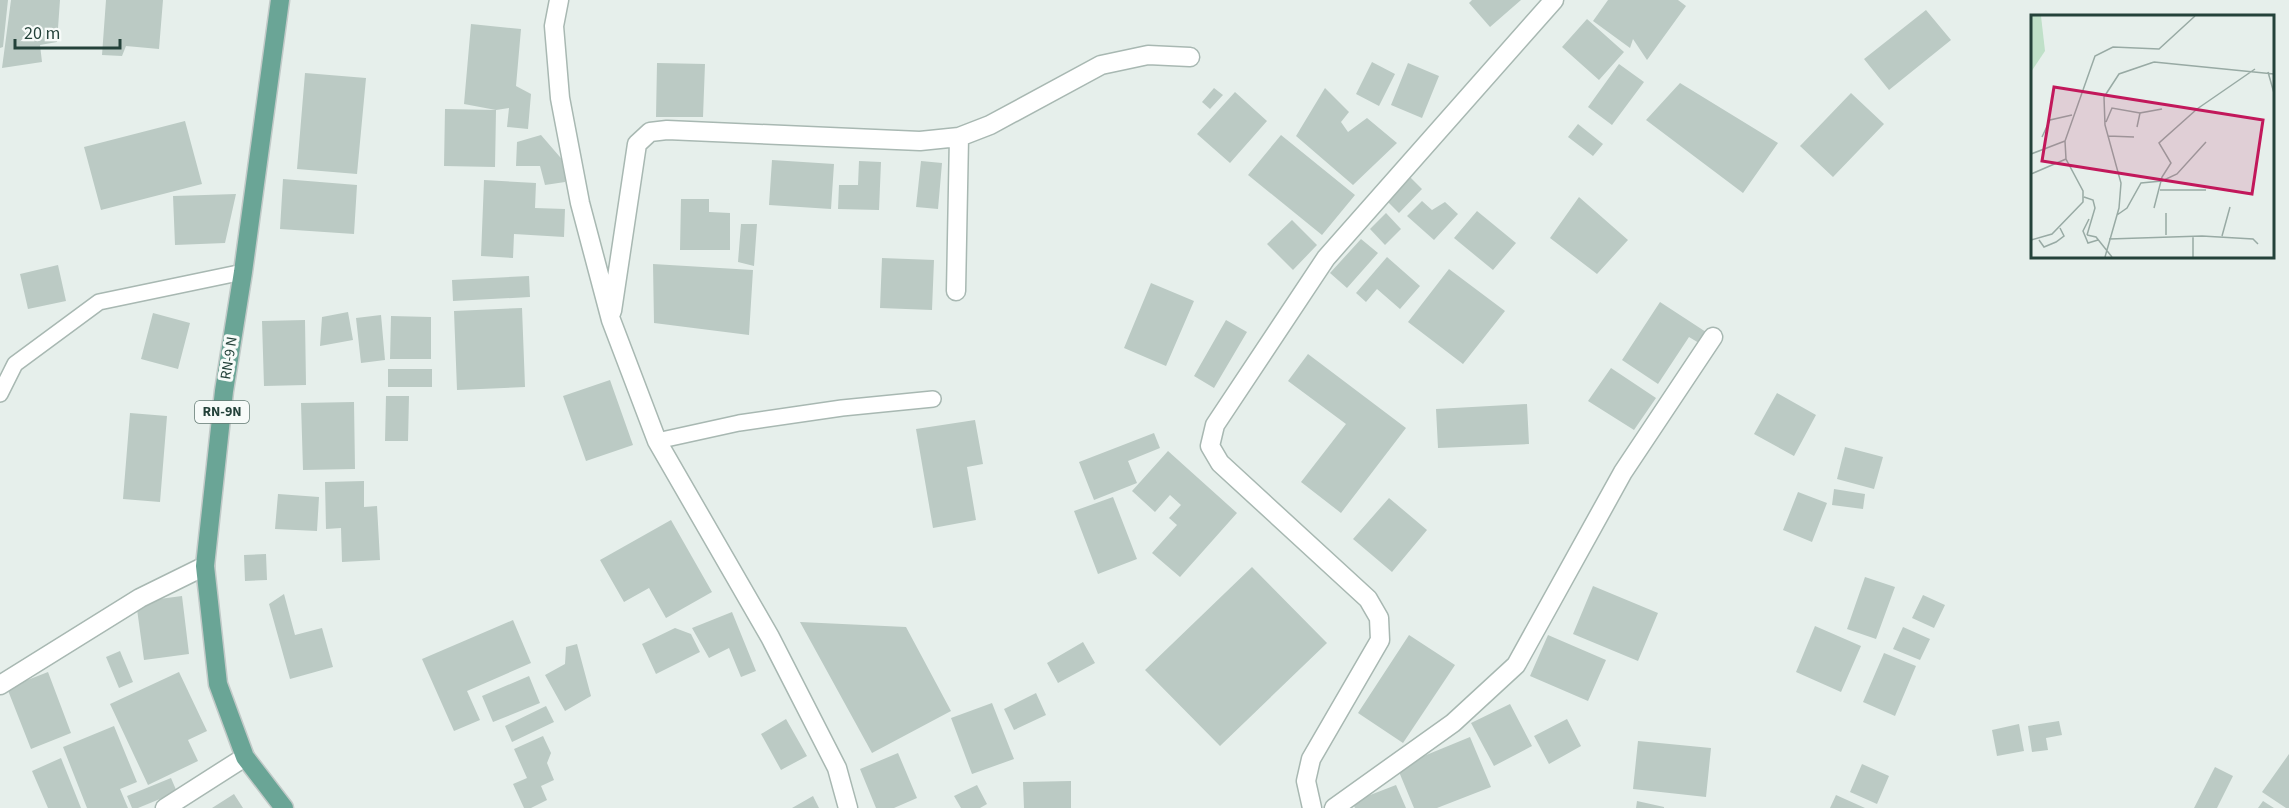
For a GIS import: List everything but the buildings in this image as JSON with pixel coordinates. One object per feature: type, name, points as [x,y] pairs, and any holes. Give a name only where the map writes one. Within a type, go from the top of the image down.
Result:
[{"type":"main road","name":"RN-9 N","points":[[280,0],[243,272],[224,391],[205,566],[218,684],[245,757],[284,808]]},
{"type":"street","points":[[559,0],[554,26],[560,98],[580,203],[610,320],[657,441],[770,637],[837,768],[848,808]]},
{"type":"street","points":[[1312,808],[1306,781],[1311,759],[1380,640],[1379,618],[1368,599],[1220,463],[1210,446],[1215,424],[1326,258],[1554,0]]},
{"type":"street","points":[[610,320],[637,144],[650,132],[667,130],[920,141],[959,137],[990,125],[1101,65],[1148,55],[1190,57]]},
{"type":"street","points":[[956,291],[959,137]]},
{"type":"street","points":[[1334,808],[1453,723],[1516,665],[1623,472],[1713,337]]},
{"type":"street","points":[[0,685],[140,598],[205,566]]},
{"type":"street","points":[[165,808],[245,757]]},
{"type":"lane","points":[[0,394],[15,364],[99,302],[243,272]]},
{"type":"lane","points":[[657,441],[739,423],[842,408],[933,399]]}]
